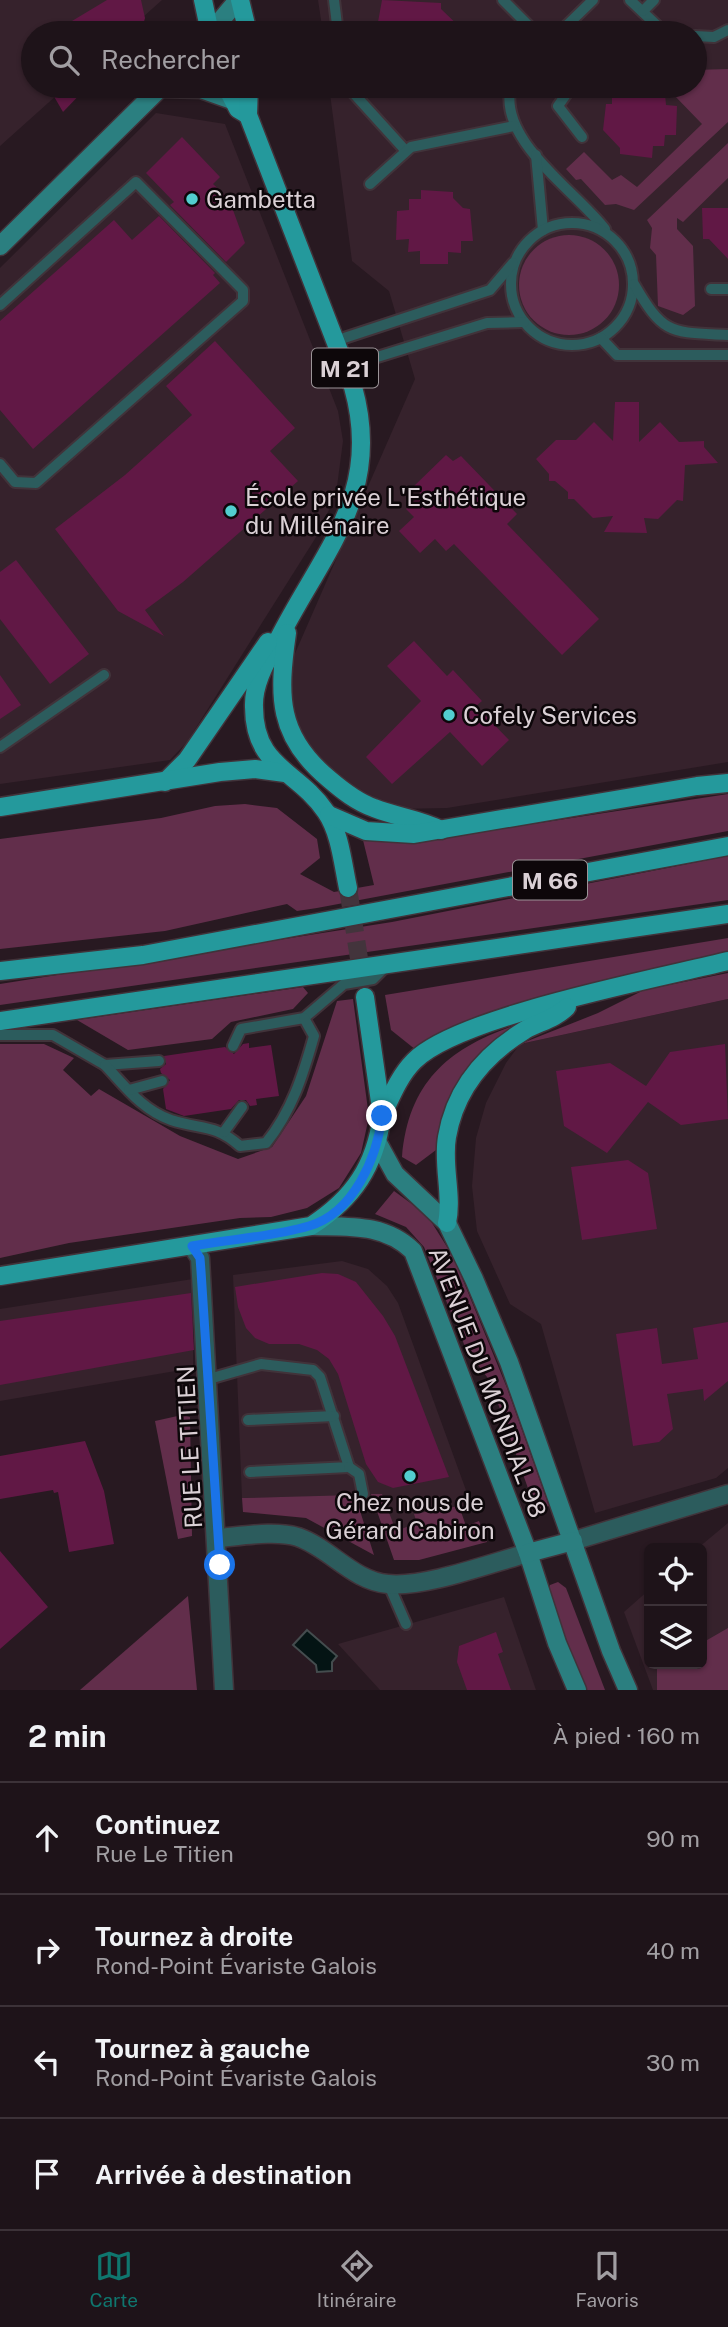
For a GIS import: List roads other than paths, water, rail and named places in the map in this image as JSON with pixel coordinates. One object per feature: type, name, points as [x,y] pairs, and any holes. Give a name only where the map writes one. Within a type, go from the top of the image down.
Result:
[{"type":"main road","points":[[203,0],[207,21]]},
{"type":"main road","points":[[221,21],[239,0]]},
{"type":"main road","points":[[239,0],[245,21]]},
{"type":"main road","points":[[0,246],[150,98]]},
{"type":"main road","name":"M 21","points":[[232,98],[238,109],[248,115]]},
{"type":"main road","name":"M 21","points":[[249,98],[248,115],[335,341],[360,415],[361,466],[355,493],[335,541],[260,673],[253,704],[260,743],[274,764],[285,774]]},
{"type":"main road","name":"M 21","points":[[165,782],[187,760],[257,656],[289,618]]},
{"type":"main road","name":"M 21","points":[[289,618],[282,668],[281,704],[289,734],[313,766],[346,793],[371,807],[422,820],[440,830]]},
{"type":"main road","points":[[0,807],[255,769],[285,774],[318,800],[329,815],[348,888]]},
{"type":"main road","points":[[329,815],[346,825],[386,834],[440,830],[728,783]]},
{"type":"main road","name":"M 66","points":[[0,971],[143,954],[372,914],[728,846]]},
{"type":"main road","name":"M 66","points":[[388,964],[728,914]]},
{"type":"main road","points":[[382,1116],[401,1077],[415,1059],[435,1046],[486,1024],[728,961]]},
{"type":"main road","points":[[0,1020],[388,964]]},
{"type":"main road","points":[[0,1276],[311,1226],[332,1213],[360,1184],[378,1143],[382,1116],[366,997]]},
{"type":"main road","points":[[447,1223],[450,1212],[445,1168],[447,1139],[452,1113],[463,1088],[479,1068],[502,1047],[538,1023],[558,1016],[574,999]]},
{"type":"main road","name":"AVENUE DU MONDIAL 98","points":[[378,1143],[395,1174],[447,1223],[509,1362],[628,1690]]},
{"type":"main road","name":"AVENUE DU MONDIAL 98","points":[[311,1226],[369,1227],[395,1236],[413,1251],[528,1553],[557,1643],[577,1690]]},
{"type":"main road","name":"AVENUE DU MONDIAL 98","points":[[528,1553],[573,1541]]},
{"type":"street","name":"RUE LE TITIEN","points":[[192,1246],[200,1258],[209,1379],[225,1690]]},
{"type":"street","points":[[573,1541],[728,1494]]},
{"type":"street","points":[[218,1538],[297,1536],[356,1572],[389,1585],[410,1584],[528,1553]]},
{"type":"lane","points":[[334,0],[337,21]]},
{"type":"lane","points":[[503,0],[524,21]]},
{"type":"lane","points":[[571,21],[593,0]]},
{"type":"lane","points":[[631,0],[653,21]]},
{"type":"lane","points":[[643,11],[654,0]]},
{"type":"lane","points":[[707,37],[714,37],[728,30]]},
{"type":"lane","points":[[358,98],[405,150]]},
{"type":"lane","points":[[509,98],[514,126],[536,155],[587,206],[622,247],[631,265],[634,284],[651,313],[677,333],[728,335]]},
{"type":"lane","points":[[564,98],[558,106],[582,137]]},
{"type":"lane","points":[[370,184],[405,150],[514,126]]},
{"type":"lane","points":[[536,155],[543,230]]},
{"type":"lane","points":[[0,304],[136,182],[243,290],[243,301],[36,483],[15,482],[0,464]]},
{"type":"lane","points":[[335,341],[490,290],[515,261],[526,243],[543,230],[559,223],[576,222],[609,234]]},
{"type":"lane","points":[[515,261],[510,282],[513,303],[524,322],[535,333],[565,345],[583,344],[601,338],[625,315],[634,284]]},
{"type":"lane","points":[[712,289],[728,289]]},
{"type":"lane","points":[[345,368],[487,323],[524,322]]},
{"type":"lane","points":[[601,338],[617,355],[728,355]]},
{"type":"lane","points":[[0,747],[104,675]]},
{"type":"lane","points":[[233,1046],[241,1029],[304,1018],[344,984],[373,979],[388,964]]},
{"type":"lane","points":[[0,1035],[53,1035],[104,1065],[137,1102],[169,1119],[224,1132],[240,1146],[266,1143],[279,1126],[300,1085],[313,1036],[304,1018]]},
{"type":"lane","points":[[104,1065],[159,1061]]},
{"type":"lane","points":[[129,1090],[162,1082]]},
{"type":"lane","points":[[224,1132],[242,1107]]},
{"type":"lane","points":[[209,1379],[261,1364],[306,1367],[320,1377],[349,1467]]},
{"type":"lane","points":[[248,1420],[334,1416]]},
{"type":"lane","points":[[250,1472],[349,1467],[359,1474],[363,1494]]},
{"type":"lane","points":[[389,1585],[406,1624]]},
{"type":"tunnel","points":[[348,888],[365,997]]},
{"type":"place","name":"Gambetta","points":[[192,199]]},
{"type":"place","name":"École privée L'Esthétique du Millénaire","points":[[231,511]]},
{"type":"place","name":"Cofely Services","points":[[449,715]]},
{"type":"place","name":"Chez nous de Gérard Cabiron","points":[[410,1476]]}]
